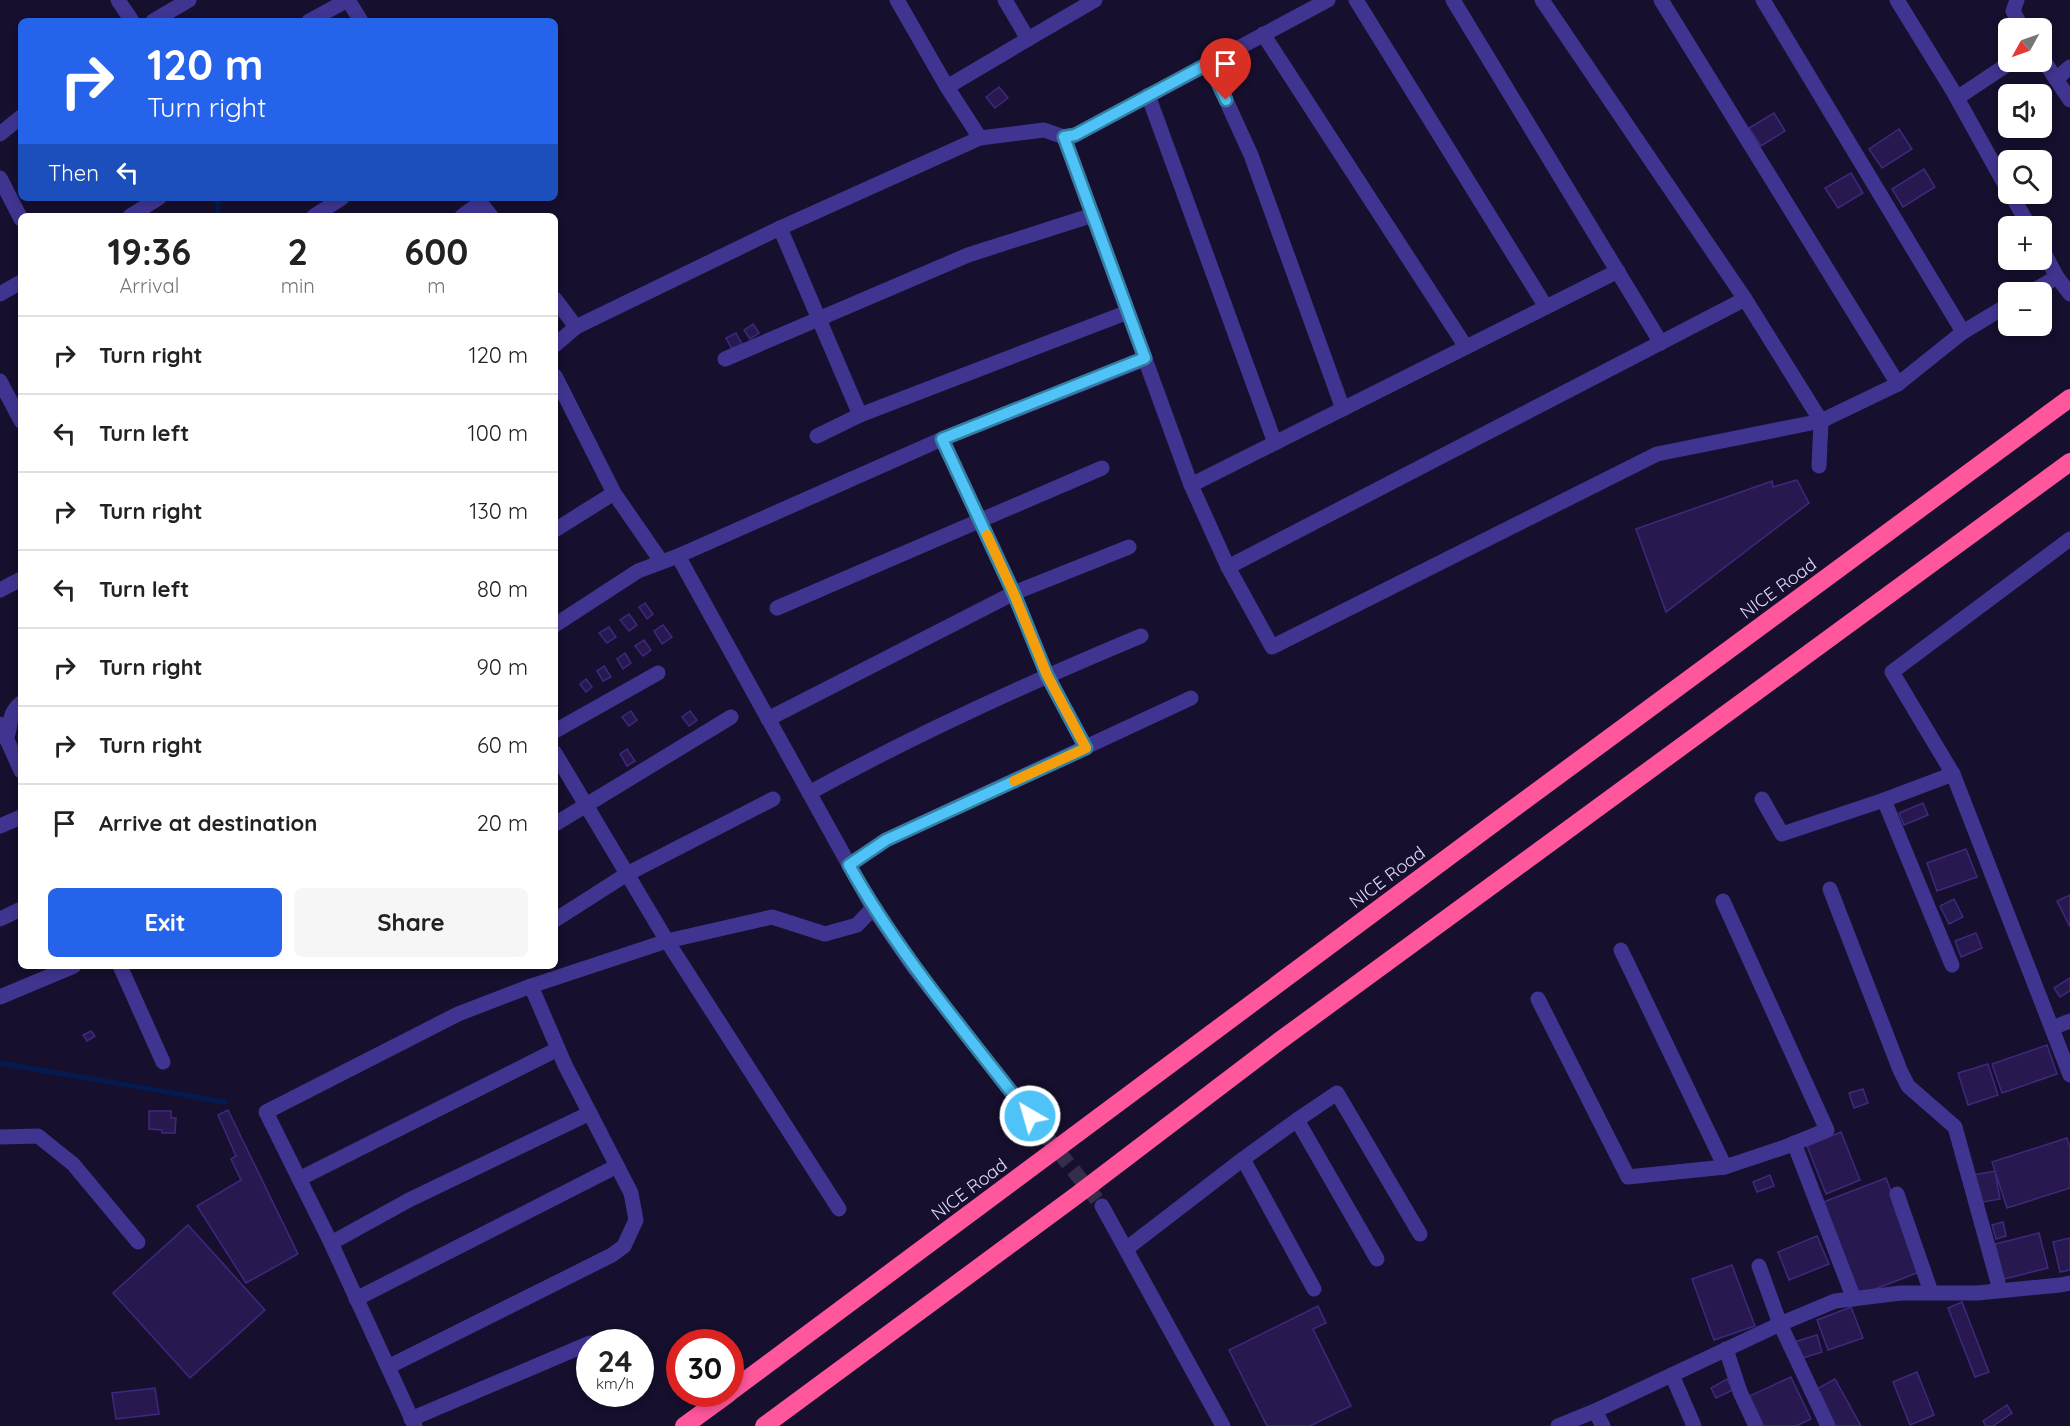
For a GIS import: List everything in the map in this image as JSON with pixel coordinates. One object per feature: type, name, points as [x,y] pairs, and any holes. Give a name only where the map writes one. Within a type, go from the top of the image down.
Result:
[{"type":"highway","name":"NICE Road","points":[[744,1382],[1490,826],[2070,398]]},
{"type":"highway","points":[[764,1426],[1077,1195],[1288,1035],[2070,462]]},
{"type":"highway","name":"NICE Road","points":[[684,1426],[710,1407]]},
{"type":"street","points":[[118,0],[130,18]]},
{"type":"street","points":[[158,18],[189,0]]},
{"type":"street","points":[[897,0],[947,87],[980,138]]},
{"type":"street","points":[[1005,0],[1028,39]]},
{"type":"street","points":[[947,87],[1095,0]]},
{"type":"street","points":[[1356,0],[1546,307]]},
{"type":"street","points":[[1453,0],[1661,343]]},
{"type":"street","points":[[1542,0],[1745,299],[1821,421],[1820,466]]},
{"type":"street","points":[[1661,0],[1898,384]]},
{"type":"street","points":[[1763,0],[1963,332]]},
{"type":"street","points":[[1898,0],[1958,98],[1998,171]]},
{"type":"street","points":[[2017,18],[2013,11],[2018,0]]},
{"type":"street","points":[[315,18],[351,1],[360,18]]},
{"type":"street","points":[[558,342],[576,327],[780,228],[980,138],[1044,130],[1064,137],[1075,135],[1322,2]]},
{"type":"street","points":[[1263,34],[1466,347]]},
{"type":"street","points":[[1209,63],[1251,155],[1342,409]]},
{"type":"street","points":[[2056,79],[2070,67]]},
{"type":"street","points":[[1958,98],[1998,71]]},
{"type":"street","points":[[2051,72],[2070,100]]},
{"type":"street","points":[[1149,95],[1275,443]]},
{"type":"street","points":[[0,134],[18,119]]},
{"type":"street","points":[[1064,137],[1191,485],[1228,567],[1272,647],[1657,454],[1821,421],[1898,384],[1963,332],[1998,311]]},
{"type":"street","points":[[0,178],[18,213]]},
{"type":"street","points":[[135,213],[154,201]]},
{"type":"street","points":[[319,213],[337,201]]},
{"type":"street","points":[[465,213],[477,201]]},
{"type":"street","points":[[725,359],[968,255],[1093,215]]},
{"type":"street","points":[[780,228],[860,416]]},
{"type":"street","points":[[2052,268],[2070,294]]},
{"type":"street","points":[[1191,485],[1618,271]]},
{"type":"street","points":[[2048,282],[2057,277]]},
{"type":"street","points":[[0,294],[18,284]]},
{"type":"street","points":[[1228,567],[1745,299]]},
{"type":"street","points":[[558,303],[576,327]]},
{"type":"street","points":[[817,436],[860,416],[1128,312]]},
{"type":"street","points":[[558,622],[638,571],[678,556],[942,439],[1145,358]]},
{"type":"street","points":[[0,381],[18,415]]},
{"type":"street","points":[[558,382],[614,494],[661,561]]},
{"type":"street","points":[[942,439],[1014,594],[1047,675],[1086,748]]},
{"type":"street","points":[[777,608],[1102,468]]},
{"type":"street","points":[[558,528],[614,494]]},
{"type":"street","points":[[2070,539],[1892,672],[1953,774],[2070,1075]]},
{"type":"street","points":[[768,719],[1014,594],[1129,547]]},
{"type":"street","points":[[678,556],[873,908],[915,969],[1030,1116]]},
{"type":"street","points":[[0,590],[18,581]]},
{"type":"street","points":[[809,793],[867,761],[1047,675],[1141,636]]},
{"type":"street","points":[[558,729],[658,673]]},
{"type":"street","points":[[849,865],[886,840],[1191,698]]},
{"type":"street","points":[[3,740],[10,715],[18,706]]},
{"type":"street","points":[[558,822],[731,717]]},
{"type":"street","points":[[0,724],[3,740],[18,766]]},
{"type":"street","points":[[558,758],[667,941],[839,1209]]},
{"type":"street","points":[[1762,799],[1782,834],[1953,774]]},
{"type":"street","points":[[558,918],[627,874],[773,799]]},
{"type":"street","points":[[1884,800],[1952,965]]},
{"type":"street","points":[[0,826],[18,818]]},
{"type":"street","points":[[1830,889],[1908,1086],[1955,1128],[2000,1290]]},
{"type":"street","points":[[1538,999],[1628,1177],[1725,1167],[1827,1130],[1723,901]]},
{"type":"street","points":[[576,1349],[413,1422],[331,1243],[266,1112],[458,1014],[531,986],[667,941],[771,917],[825,934],[857,925],[873,908]]},
{"type":"street","points":[[0,920],[18,911]]},
{"type":"street","points":[[1621,950],[1725,1167]]},
{"type":"street","points":[[0,997],[67,969]]},
{"type":"street","points":[[121,969],[163,1062]]},
{"type":"street","points":[[388,1367],[612,1256],[624,1246],[636,1220],[631,1193],[558,1049],[531,986]]},
{"type":"street","points":[[2052,1028],[2070,1021]]},
{"type":"street","points":[[299,1179],[558,1049]]},
{"type":"street","points":[[1126,1249],[1243,1159],[1337,1093],[1420,1234]]},
{"type":"street","points":[[331,1243],[409,1200],[590,1113]]},
{"type":"street","points":[[1297,1120],[1377,1259]]},
{"type":"street","points":[[0,1137],[38,1136],[73,1164],[138,1242]]},
{"type":"street","points":[[1794,1143],[1854,1299]]},
{"type":"street","points":[[1243,1159],[1314,1289]]},
{"type":"street","points":[[356,1299],[617,1166]]},
{"type":"street","points":[[1897,1194],[1931,1292]]},
{"type":"street","points":[[1102,1206],[1223,1426]]},
{"type":"street","points":[[1759,1266],[1780,1324],[1828,1426]]},
{"type":"street","points":[[1558,1426],[1835,1301],[1931,1292],[1977,1293],[2070,1283]]},
{"type":"street","points":[[1726,1349],[1740,1392],[1756,1426]]},
{"type":"street","points":[[1672,1375],[1694,1426]]},
{"type":"street","points":[[1595,1411],[1603,1426]]},
{"type":"building","points":[[999,87],[1008,98],[995,108],[986,97]]},
{"type":"building","points":[[1774,113],[1785,131],[1761,146],[1749,128]]},
{"type":"building","points":[[1899,129],[1912,149],[1882,168],[1869,149]]},
{"type":"building","points":[[1924,169],[1935,187],[1903,207],[1892,189]]},
{"type":"building","points":[[1851,173],[1863,193],[1838,208],[1825,188]]},
{"type":"building","points":[[753,324],[759,333],[750,339],[744,330]]},
{"type":"building","points":[[736,333],[742,344],[732,349],[726,338]]},
{"type":"building","points":[[1797,480],[1809,503],[1666,612],[1636,529],[1772,481],[1773,487]]},
{"type":"building","points":[[645,603],[653,614],[647,619],[639,607]]},
{"type":"building","points":[[629,614],[637,625],[629,631],[620,620]]},
{"type":"building","points":[[663,625],[672,637],[662,644],[654,631]]},
{"type":"building","points":[[609,627],[616,637],[607,643],[599,633]]},
{"type":"building","points":[[644,640],[651,650],[643,656],[635,646]]},
{"type":"building","points":[[625,653],[631,663],[623,669],[617,659]]},
{"type":"building","points":[[604,666],[611,677],[603,681],[597,671]]},
{"type":"building","points":[[586,679],[592,687],[586,692],[580,684]]},
{"type":"building","points":[[631,711],[637,720],[629,726],[622,717]]},
{"type":"building","points":[[690,711],[697,720],[689,726],[682,717]]},
{"type":"building","points":[[627,749],[635,761],[627,766],[620,754]]},
{"type":"building","points":[[1923,803],[1928,815],[1904,825],[1899,813]]},
{"type":"building","points":[[1966,849],[1977,877],[1937,891],[1927,863]]},
{"type":"building","points":[[2070,895],[2070,927],[2057,901]]},
{"type":"building","points":[[1954,899],[1963,917],[1949,924],[1940,906]]},
{"type":"building","points":[[1976,933],[1982,948],[1961,957],[1955,941]]},
{"type":"building","points":[[2070,978],[2070,991],[2060,997],[2054,988]]},
{"type":"building","points":[[91,1031],[95,1036],[87,1041],[83,1035]]},
{"type":"building","points":[[2047,1045],[2057,1074],[2002,1093],[1992,1064]]},
{"type":"building","points":[[1988,1064],[1998,1095],[1968,1105],[1958,1073]]},
{"type":"building","points":[[1863,1089],[1868,1103],[1854,1108],[1849,1093]]},
{"type":"building","points":[[228,1110],[298,1254],[246,1283],[197,1206],[241,1180],[231,1159],[236,1156],[218,1115]]},
{"type":"building","points":[[149,1111],[171,1111],[171,1118],[176,1118],[175,1133],[162,1133],[162,1130],[149,1129]]},
{"type":"building","points":[[1841,1132],[1860,1180],[1826,1194],[1807,1146]]},
{"type":"building","points":[[2067,1138],[2070,1147],[2070,1188],[2007,1208],[1992,1162]]},
{"type":"building","points":[[1995,1171],[2000,1199],[1978,1203],[1972,1175]]},
{"type":"building","points":[[1770,1175],[1774,1186],[1757,1192],[1753,1182]]},
{"type":"building","points":[[1886,1178],[1922,1271],[1857,1296],[1821,1203]]},
{"type":"building","points":[[2003,1222],[2006,1236],[1996,1239],[1992,1225]]},
{"type":"building","points":[[188,1225],[265,1310],[190,1378],[113,1293]]},
{"type":"building","points":[[2039,1233],[2048,1268],[2004,1279],[1995,1244]]},
{"type":"building","points":[[1817,1236],[1829,1264],[1789,1280],[1778,1252]]},
{"type":"building","points":[[2070,1238],[2070,1270],[2060,1272],[2053,1242]]},
{"type":"building","points":[[1732,1265],[1755,1326],[1714,1340],[1692,1279]]},
{"type":"building","points":[[1962,1302],[1989,1372],[1975,1377],[1948,1308]]},
{"type":"building","points":[[1318,1306],[1326,1323],[1313,1329],[1351,1406],[1310,1426],[1267,1426],[1229,1350]]},
{"type":"building","points":[[1851,1307],[1863,1338],[1828,1350],[1817,1320]]},
{"type":"building","points":[[1817,1335],[1822,1352],[1800,1359],[1794,1342]]},
{"type":"building","points":[[1917,1372],[1934,1415],[1910,1425],[1893,1382]]},
{"type":"building","points":[[1791,1377],[1811,1419],[1796,1426],[1760,1426],[1747,1397]]},
{"type":"building","points":[[1727,1379],[1733,1390],[1716,1398],[1711,1388]]},
{"type":"building","points":[[1835,1379],[1861,1426],[1833,1426],[1813,1391]]},
{"type":"building","points":[[155,1388],[159,1414],[116,1419],[112,1393]]},
{"type":"building","points":[[2007,1405],[2012,1413],[1993,1426],[1986,1426],[1983,1421]]},
{"type":"waterway","points":[[218,201],[218,213]]},
{"type":"waterway","points":[[0,1063],[225,1102]]},
{"type":"tunnel","points":[[1030,1116],[1102,1206]]},
{"type":"slow traffic","points":[[987,535],[1047,675],[1086,748],[1014,781]]},
{"type":"route","points":[[1030,1116],[915,969],[873,908],[849,865],[886,840],[1086,748],[1047,675],[1014,594],[942,439],[1145,358],[1064,137],[1075,135],[1209,63],[1226,100]]}]
